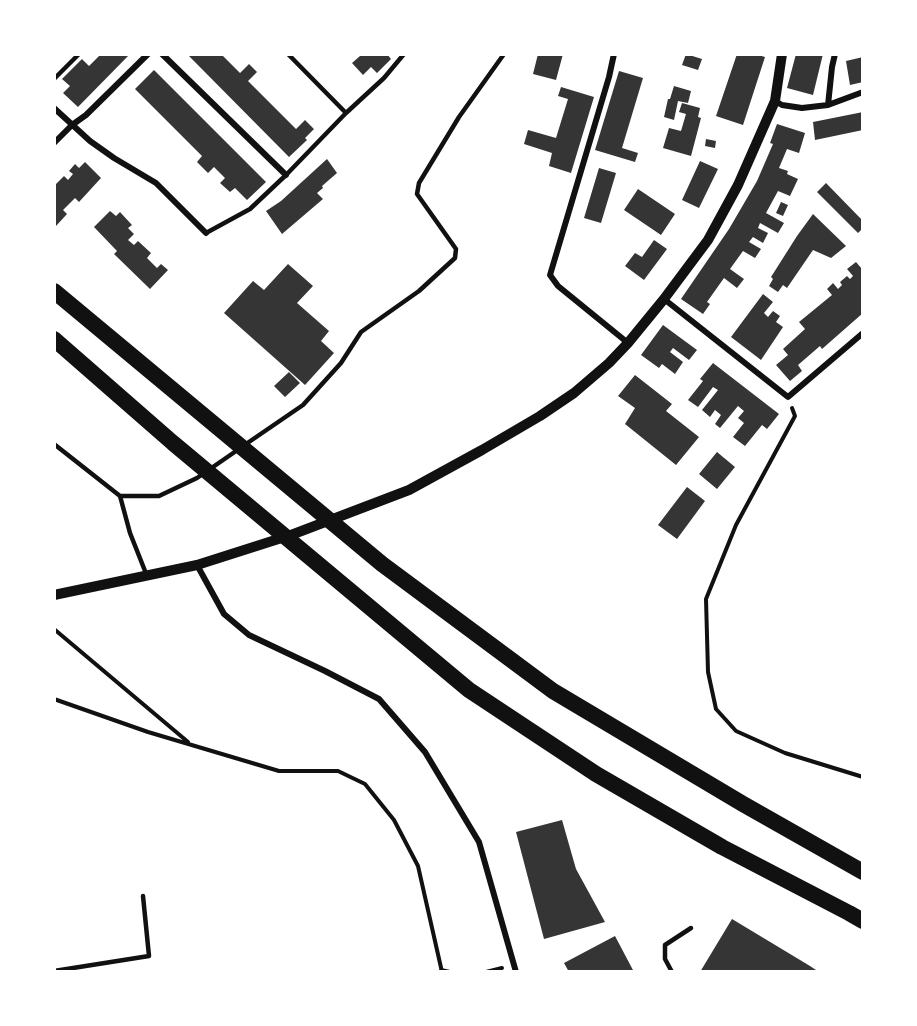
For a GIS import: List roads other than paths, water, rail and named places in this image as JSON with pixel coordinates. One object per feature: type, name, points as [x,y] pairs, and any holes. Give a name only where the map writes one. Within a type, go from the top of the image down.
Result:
[{"type":"highway","points":[[54,291],[382,564],[553,691],[863,872]]},
{"type":"highway","points":[[54,339],[173,443],[469,690],[596,774],[722,847],[863,921]]},
{"type":"street","points":[[54,143],[148,54]]},
{"type":"street","points":[[162,54],[286,175]]},
{"type":"street","points":[[614,54],[550,275],[558,286],[628,343]]},
{"type":"street","points":[[54,595],[197,565],[291,535],[409,490],[482,450],[557,404],[592,379],[628,343],[708,240],[738,185],[775,101],[782,54]]},
{"type":"street","points":[[828,105],[835,54]]},
{"type":"street","points":[[775,101],[782,105],[802,108],[828,105],[863,92]]},
{"type":"street","points":[[54,108],[90,141],[156,183],[206,233]]},
{"type":"street","points":[[664,299],[788,397],[863,333]]},
{"type":"street","points":[[197,565],[224,614],[249,636],[379,699],[425,752],[479,842],[516,972]]},
{"type":"lane","points":[[54,79],[79,54]]},
{"type":"lane","points":[[288,54],[346,113]]},
{"type":"lane","points":[[206,233],[250,209],[384,78],[404,54]]},
{"type":"lane","points":[[120,496],[159,496],[196,478],[303,405],[341,363],[361,332],[419,291],[455,258],[456,249],[417,194],[419,183],[459,117],[504,54]]},
{"type":"lane","points":[[54,444],[120,496],[130,533],[147,576]]},
{"type":"lane","points":[[54,971],[148,956],[143,896]]},
{"type":"lane","points":[[672,972],[665,959],[665,945],[691,928]]}]
